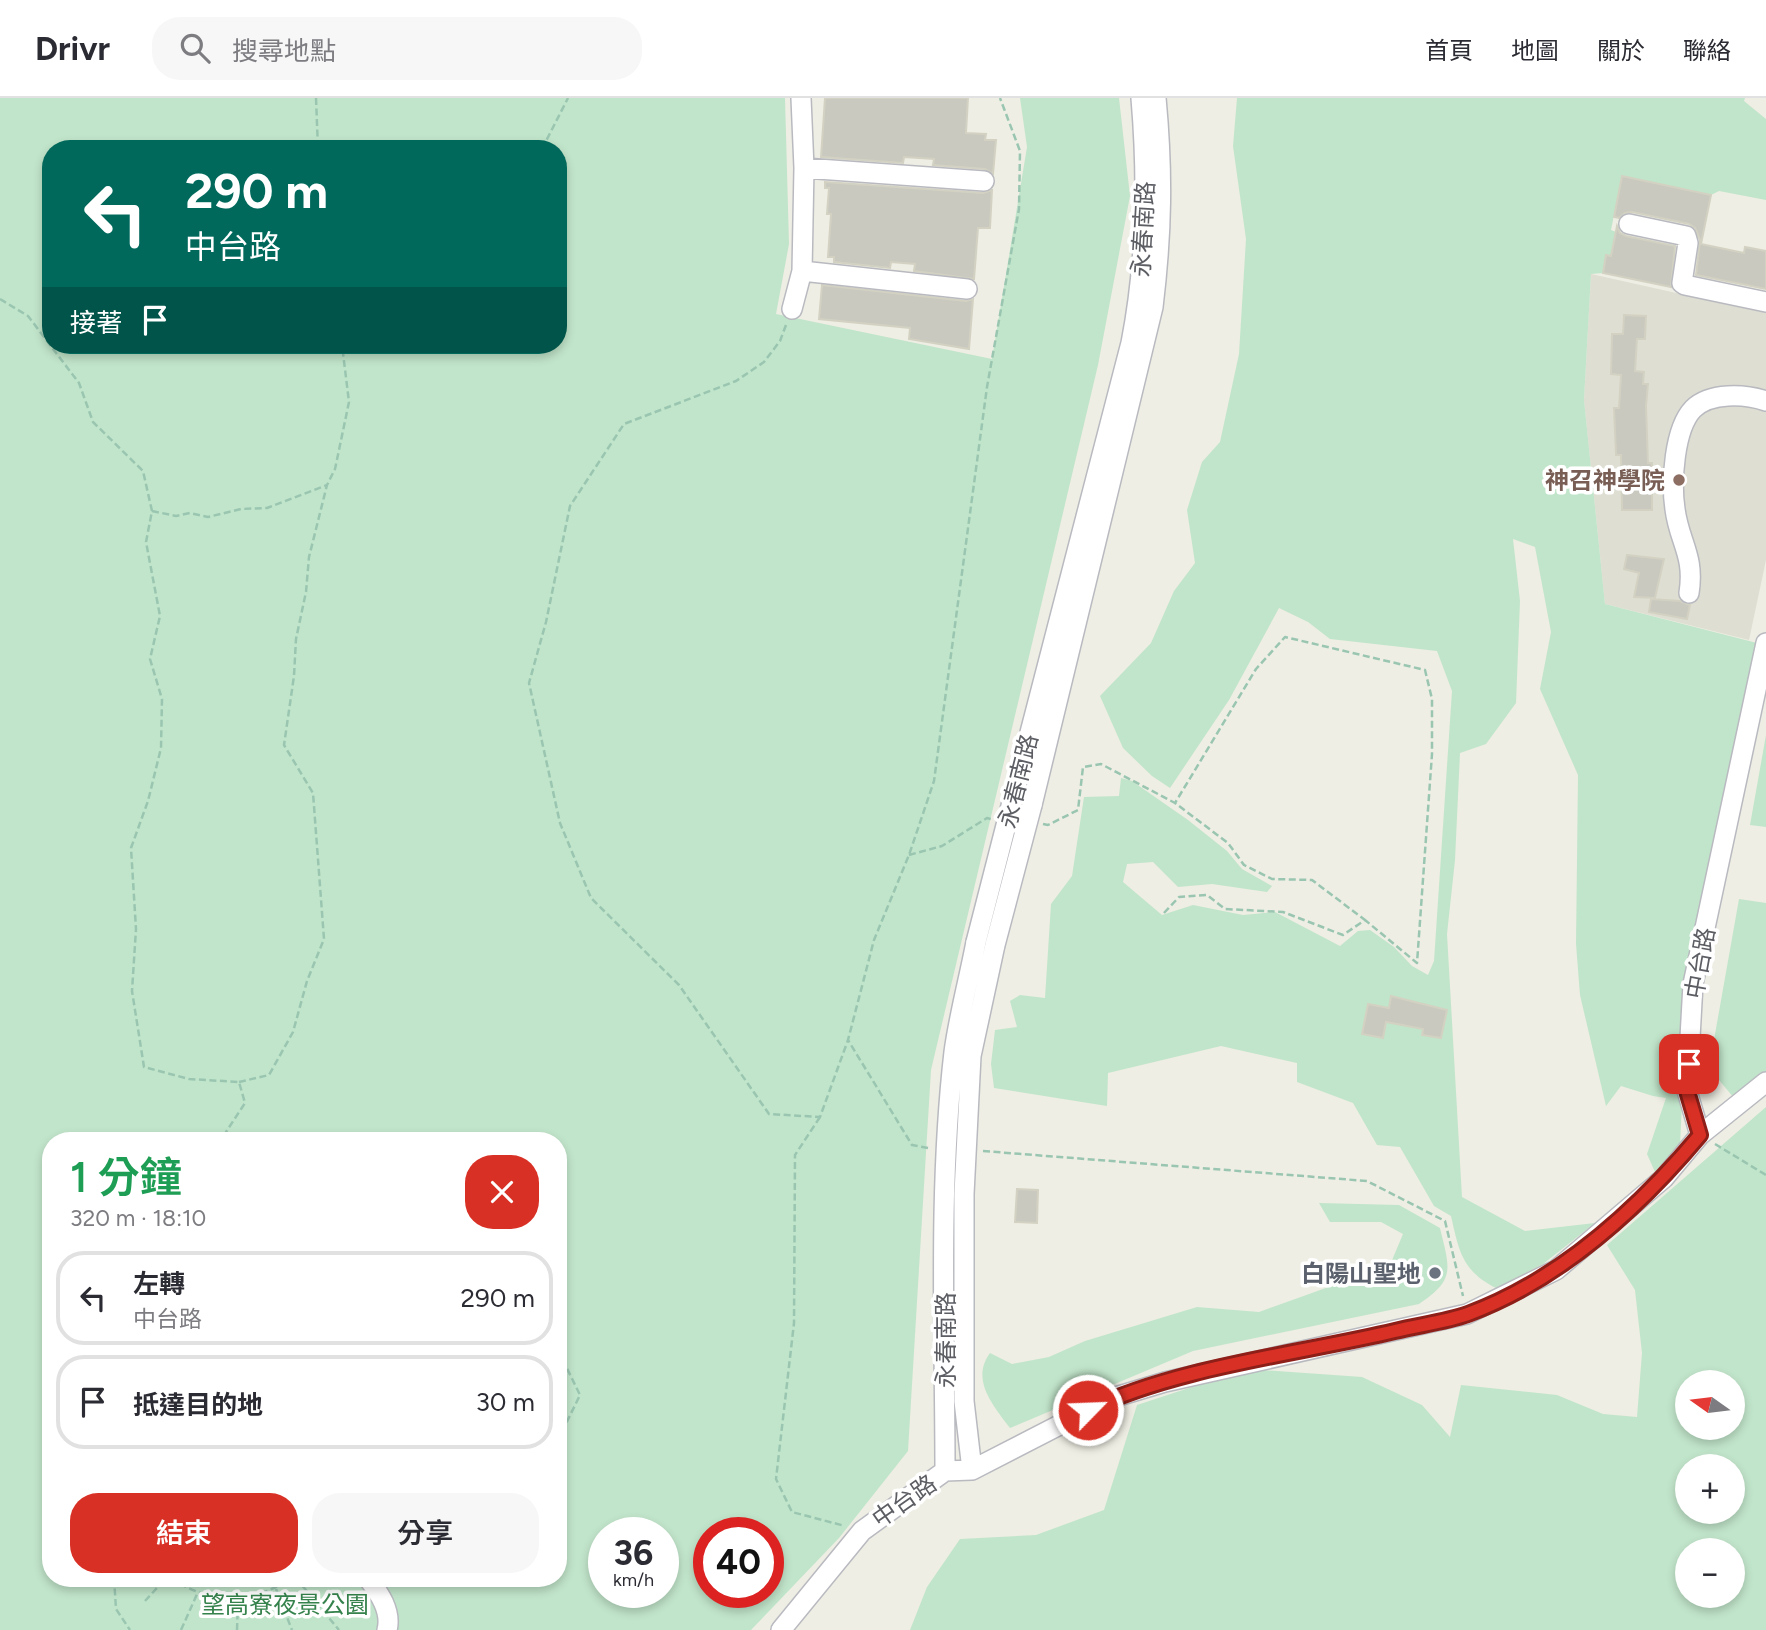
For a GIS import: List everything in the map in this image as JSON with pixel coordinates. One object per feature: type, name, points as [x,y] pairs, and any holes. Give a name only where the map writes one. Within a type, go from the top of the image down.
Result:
[{"type":"street","points":[[792,309],[802,271],[804,168],[801,98]]},
{"type":"street","name":"永春南路","points":[[1141,98],[1154,164]]},
{"type":"street","name":"永春南路","points":[[945,1471],[944,1224],[947,1129],[955,1049],[1027,810],[1146,305],[1146,218],[1154,164],[1156,98]]},
{"type":"street","points":[[804,168],[985,181]]},
{"type":"street","points":[[1629,225],[1686,236],[1688,243],[1682,283],[1685,285],[1766,302]]},
{"type":"street","points":[[802,271],[967,289]]},
{"type":"street","points":[[1689,593],[1692,573],[1689,555],[1675,509],[1675,457],[1685,422],[1697,405],[1721,397],[1747,397],[1766,401]]},
{"type":"street","name":"中台路","points":[[781,1630],[828,1569],[862,1531],[945,1471],[972,1470],[1112,1398],[1178,1379],[1467,1314],[1556,1270],[1664,1178],[1700,1135],[1687,1091],[1693,984],[1766,643]]},
{"type":"street","name":"永春南路","points":[[972,1470],[964,1401],[964,1194],[971,1056],[986,944]]},
{"type":"street","points":[[1700,1135],[1766,1082]]},
{"type":"street","points":[[375,1587],[380,1594],[389,1621],[387,1630]]},
{"type":"path","points":[[316,98],[318,140]]},
{"type":"path","points":[[547,140],[568,98]]},
{"type":"path","points":[[862,1531],[792,1512],[776,1479],[794,1323],[795,1155],[820,1117],[848,1040],[874,940],[909,855],[934,781],[987,387],[1019,209],[1020,151],[1000,98]]},
{"type":"path","points":[[0,299],[27,316],[42,335]]},
{"type":"path","points":[[792,309],[780,341],[764,362],[736,381],[624,424],[570,506],[546,622],[529,682],[560,823],[591,898],[679,985],[769,1114],[820,1117]]},
{"type":"path","points":[[56,354],[79,383],[93,422],[143,471],[152,511],[146,542],[160,616],[150,659],[162,699],[161,748],[148,801],[131,848],[136,929],[132,991],[144,1068],[190,1079],[239,1082],[268,1075],[293,1032],[307,981],[324,939],[313,793],[284,745],[309,557],[327,485],[335,469],[349,402],[343,354]]},
{"type":"path","points":[[152,511],[176,516],[190,513],[208,517],[241,509],[267,508],[327,485]]},
{"type":"path","points":[[1027,810],[1048,825],[1078,810],[1083,767],[1101,764],[1175,803],[1228,843],[1244,864],[1272,879],[1312,880],[1417,963],[1432,754],[1432,699],[1425,670],[1285,637],[1256,669],[1175,803]]},
{"type":"path","points":[[909,855],[942,846],[987,818],[999,820]]},
{"type":"path","points":[[1164,914],[1179,897],[1207,895],[1225,909],[1283,912],[1343,935],[1365,920]]},
{"type":"path","points":[[848,1040],[912,1144],[931,1149]]},
{"type":"path","points":[[226,1132],[245,1103],[239,1082]]},
{"type":"path","points":[[1700,1135],[1766,1175]]},
{"type":"path","points":[[983,1151],[1367,1181],[1445,1221],[1467,1314]]},
{"type":"path","points":[[567,1368],[580,1395],[567,1422]]},
{"type":"path","points":[[115,1587],[116,1609],[130,1630]]},
{"type":"path","points":[[145,1601],[158,1587]]},
{"type":"path","points":[[188,1587],[198,1592],[237,1599],[279,1587]]},
{"type":"path","points":[[303,1587],[339,1630]]},
{"type":"path","points":[[276,1589],[292,1630]]},
{"type":"path","points":[[181,1630],[198,1592]]},
{"type":"path","points":[[237,1599],[237,1630]]},
{"type":"shaded area","name":"神召神學院","points":[[1591,274],[1766,313],[1766,560],[1749,640],[1605,604],[1584,400]]},
{"type":"green space","name":"望高寮夜景公園","points":[[0,98],[785,98],[789,244],[776,314],[992,359],[1027,147],[1020,98],[1119,98],[1130,196],[1098,365],[931,1070],[908,1451],[839,1538],[784,1596],[784,1517],[693,1517],[693,1608],[772,1608],[751,1630],[0,1630]]},
{"type":"green space","points":[[1237,98],[1745,98],[1744,101],[1766,119],[1766,200],[1719,191],[1711,195],[1622,176],[1611,230],[1616,232],[1611,256],[1606,255],[1603,273],[1591,274],[1584,400],[1605,604],[1757,643],[1688,986],[1680,1144],[1655,1172],[1647,1154],[1666,1098],[1621,1086],[1606,1106],[1580,995],[1576,944],[1578,775],[1540,689],[1551,632],[1535,547],[1513,539],[1520,601],[1516,703],[1486,744],[1460,753],[1455,860],[1447,934],[1462,1197],[1525,1231],[1595,1223],[1543,1264],[1496,1288],[1469,1267],[1460,1250],[1451,1216],[1434,1206],[1400,1147],[1377,1145],[1353,1103],[1297,1082],[1297,1063],[1221,1046],[1108,1073],[1107,1106],[994,1088],[991,1064],[995,1030],[1017,1027],[1010,1001],[1020,995],[1045,998],[1051,904],[1072,876],[1084,797],[1119,796],[1121,778],[1132,781],[1188,820],[1227,851],[1242,869],[1272,886],[1267,892],[1212,884],[1178,887],[1153,862],[1127,864],[1123,882],[1162,915],[1193,905],[1243,915],[1275,912],[1340,946],[1358,931],[1370,930],[1394,947],[1412,966],[1428,975],[1434,961],[1452,691],[1437,651],[1330,639],[1308,622],[1279,608],[1229,700],[1170,788],[1152,776],[1123,748],[1100,696],[1151,643],[1174,591],[1195,563],[1187,510],[1202,462],[1220,442],[1239,354],[1246,239],[1233,146]]},
{"type":"green space","points":[[1766,735],[1766,827],[1750,825]]},
{"type":"green space","points":[[1739,899],[1766,903],[1766,1071],[1734,1098],[1709,1068]]},
{"type":"green space","points":[[1766,1107],[1766,1630],[910,1630],[927,1587],[960,1539],[1036,1535],[1104,1510],[1137,1405],[1247,1369],[1362,1377],[1422,1405],[1450,1437],[1461,1385],[1557,1395],[1603,1414],[1637,1417],[1642,1353],[1635,1290],[1607,1245]]},
{"type":"green space","points":[[1319,1203],[1399,1205],[1440,1228],[1447,1271],[1440,1287],[1419,1304],[1193,1351],[1010,1428],[991,1402],[982,1373],[990,1353],[1012,1364],[1049,1357],[1085,1341],[1197,1307],[1259,1312],[1390,1265],[1403,1234],[1381,1222],[1330,1222]]},
{"type":"building","points":[[825,98],[968,98],[966,133],[986,134],[985,140],[996,140],[993,174],[985,169],[933,165],[934,159],[904,157],[903,163],[821,157]]},
{"type":"building","points":[[1622,176],[1711,195],[1701,244],[1744,253],[1745,247],[1766,251],[1766,289],[1696,275],[1700,240],[1695,228],[1689,224],[1632,212],[1619,218],[1614,217]]},
{"type":"building","points":[[825,182],[983,193],[992,190],[990,228],[978,228],[974,279],[914,271],[915,264],[891,262],[890,268],[834,262],[834,257],[828,257],[831,214],[827,214],[829,188],[825,188]]},
{"type":"building","points":[[1617,226],[1620,233],[1626,236],[1675,246],[1671,287],[1603,273],[1606,255],[1611,256]]},
{"type":"building","points":[[822,285],[966,301],[973,299],[969,349],[909,339],[910,328],[819,319]]},
{"type":"building","points":[[1624,315],[1646,316],[1645,339],[1637,339],[1635,371],[1644,372],[1643,384],[1648,384],[1646,406],[1648,463],[1652,463],[1652,510],[1622,510],[1621,455],[1616,455],[1614,408],[1619,408],[1621,375],[1611,374],[1612,334],[1623,334]]},
{"type":"building","points":[[1627,555],[1664,559],[1655,598],[1634,597],[1639,573],[1624,569]]},
{"type":"building","points":[[1651,599],[1680,601],[1690,605],[1687,619],[1649,612]]},
{"type":"building","points":[[1391,996],[1447,1010],[1441,1038],[1422,1035],[1423,1029],[1386,1022],[1383,1038],[1362,1034],[1368,1004],[1389,1008]]},
{"type":"building","points":[[1017,1189],[1038,1190],[1037,1223],[1015,1222]]},
{"type":"place","name":"神召神學院","points":[[1679,480]]},
{"type":"place","name":"白陽山聖地","points":[[1435,1273]]},
{"type":"route","points":[[1088,1410],[1112,1398],[1165,1382],[1467,1314],[1556,1270],[1664,1178],[1700,1135],[1687,1091],[1689,1064]]}]
